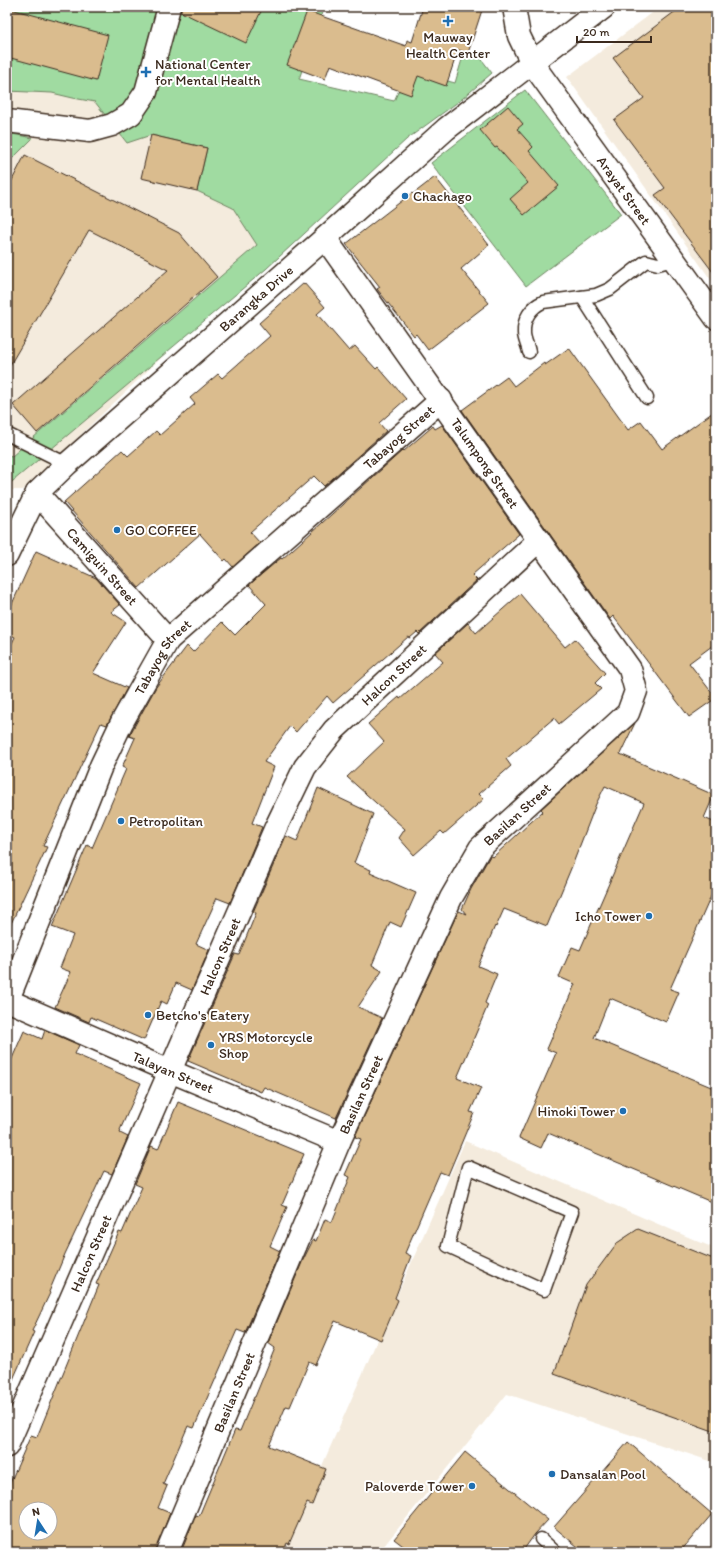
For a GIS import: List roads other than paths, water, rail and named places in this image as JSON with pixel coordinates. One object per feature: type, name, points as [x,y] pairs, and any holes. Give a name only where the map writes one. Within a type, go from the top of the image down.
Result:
[{"type":"street","points":[[7,121],[90,131],[112,125],[131,114],[146,92],[169,7]]},
{"type":"street","name":"Arayat Street","points":[[514,7],[519,36],[532,62],[716,318]]},
{"type":"street","name":"Barangka Drive","points":[[8,551],[37,493],[67,464],[326,238],[446,129],[604,7]]},
{"type":"street","name":"Talumpong Street","points":[[326,238],[630,669],[636,691]]},
{"type":"street","name":"Tabayog Street","points":[[7,1001],[101,766],[122,722],[168,640],[441,400]]},
{"type":"street","name":"Camiguin Street","points":[[37,493],[168,640]]},
{"type":"street","name":"Halcon Street","points":[[7,1446],[276,827],[305,767],[334,730],[540,540]]},
{"type":"street","name":"Basilan Street","points":[[167,1552],[339,1142],[451,898],[480,848],[628,713],[636,691]]},
{"type":"street","name":"Talayan Street","points":[[7,1001],[339,1142]]},
{"type":"lane","points":[[529,352],[524,333],[525,323],[530,311],[536,305],[543,302],[596,294],[610,289],[646,261],[658,264],[673,260]]},
{"type":"lane","points":[[582,297],[647,398]]},
{"type":"lane","points":[[7,434],[67,464]]},
{"type":"lane","points":[[468,1168],[572,1212],[544,1290],[448,1246],[468,1168]]},
{"type":"lane","points":[[541,1539],[555,1552]]},
{"type":"place","name":"Mauway Health Center","points":[[448,21]]},
{"type":"place","name":"National Center for Mental Health","points":[[146,72]]},
{"type":"place","name":"Chachago","points":[[405,196]]},
{"type":"place","name":"GO COFFEE","points":[[117,530]]},
{"type":"place","name":"Petropolitan","points":[[121,821]]},
{"type":"place","name":"Icho Tower","points":[[649,916]]},
{"type":"place","name":"Betcho's Eatery","points":[[148,1015]]},
{"type":"place","name":"YRS Motorcycle Shop","points":[[211,1045]]},
{"type":"place","name":"Hinoki Tower","points":[[623,1111]]},
{"type":"place","name":"Dansalan Pool","points":[[552,1474]]},
{"type":"place","name":"Paloverde Tower","points":[[472,1486]]}]
